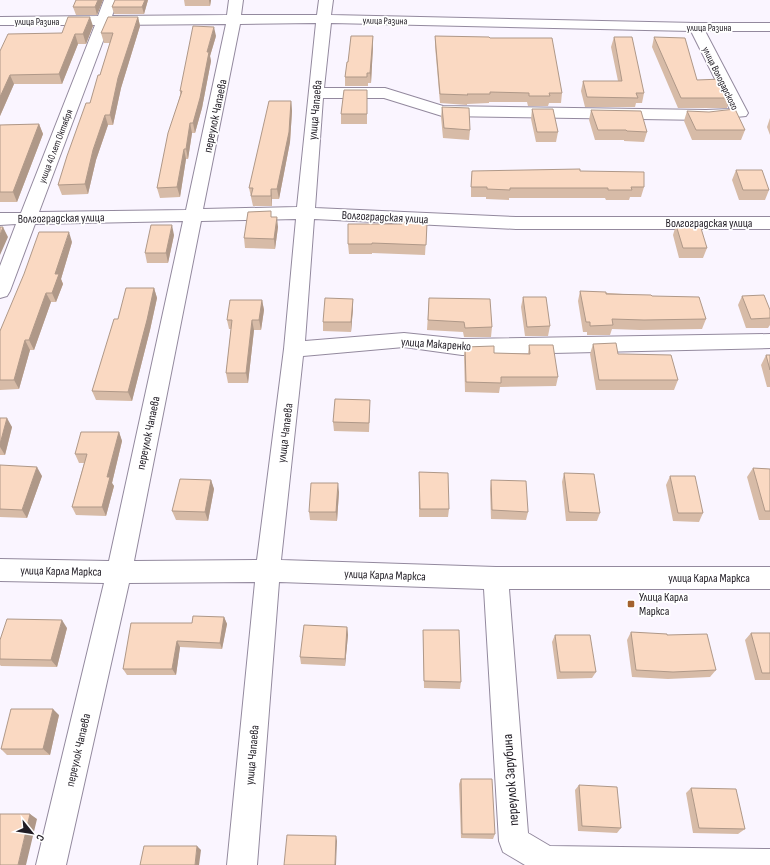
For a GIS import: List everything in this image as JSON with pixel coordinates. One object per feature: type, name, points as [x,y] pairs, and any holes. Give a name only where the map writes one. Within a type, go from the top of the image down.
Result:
[{"type":"street","name":"улица 40 лет Октября","points":[[0,291],[111,0]]},
{"type":"street","name":"улица Разина","points":[[0,21],[102,22],[235,10],[325,9],[696,27],[770,27]]},
{"type":"street","name":"улица Чапаева","points":[[242,865],[268,571],[294,349],[316,93],[325,9]]},
{"type":"street","name":"переулок Чапаева","points":[[51,865],[119,572],[194,215],[235,10]]},
{"type":"street","name":"улица Володарского","points":[[316,93],[384,93],[442,112],[740,113],[696,27]]},
{"type":"street","name":"Волгоградская улица","points":[[0,219],[306,213],[516,223],[770,223]]},
{"type":"street","name":"улица Макаренко","points":[[294,349],[404,340],[462,347],[770,341]]},
{"type":"street","name":"улица Карла Маркса","points":[[0,570],[119,572],[268,571],[496,578],[770,578]]},
{"type":"street","name":"переулок Зарубина","points":[[496,578],[514,841],[547,861],[770,864]]},
{"type":"building","points":[[76,0],[98,0],[95,7],[73,7]]},
{"type":"building","points":[[115,0],[145,0],[142,7],[112,7]]},
{"type":"building","points":[[68,17],[90,17],[83,34],[75,34],[59,74],[10,75],[0,97],[0,51],[8,34],[62,33]]},
{"type":"building","points":[[108,17],[138,17],[118,78],[110,115],[105,115],[93,150],[85,184],[58,185],[86,103],[90,103],[113,33],[101,33]]},
{"type":"building","points":[[193,26],[214,27],[207,52],[209,52],[200,98],[193,123],[190,123],[186,149],[184,149],[177,187],[157,188],[168,133],[182,91],[180,91]]},
{"type":"building","points":[[351,36],[373,36],[370,73],[367,73],[367,77],[345,77]]},
{"type":"building","points":[[435,36],[552,38],[562,93],[549,93],[550,96],[529,96],[529,93],[490,92],[490,94],[467,94],[468,95],[440,94]]},
{"type":"building","points":[[614,37],[632,37],[644,93],[636,93],[638,98],[587,97],[583,81],[622,81]]},
{"type":"building","points":[[654,37],[685,38],[697,80],[722,79],[730,98],[681,98]]},
{"type":"building","points":[[344,90],[367,90],[367,114],[341,114]]},
{"type":"building","points":[[269,101],[291,101],[289,132],[277,189],[271,189],[271,196],[251,196],[253,188],[249,188]]},
{"type":"building","points":[[442,107],[469,108],[470,130],[444,128]]},
{"type":"building","points":[[532,109],[553,109],[558,132],[537,132]]},
{"type":"building","points":[[735,109],[745,130],[696,130],[687,111],[709,112]]},
{"type":"building","points":[[591,110],[641,111],[647,132],[598,130]]},
{"type":"building","points":[[39,124],[13,192],[0,192],[0,125]]},
{"type":"building","points":[[580,169],[580,171],[644,172],[644,187],[631,187],[632,190],[608,190],[608,188],[510,188],[510,190],[487,189],[487,187],[471,187],[472,171]]},
{"type":"building","points":[[736,170],[762,170],[769,190],[743,190]]},
{"type":"building","points":[[271,211],[271,217],[277,217],[274,239],[244,238],[248,212]]},
{"type":"building","points":[[402,222],[427,223],[426,245],[372,243],[348,244],[348,224],[402,224]]},
{"type":"building","points":[[151,225],[172,225],[166,253],[145,253]]},
{"type":"building","points":[[676,225],[700,225],[707,248],[683,248]]},
{"type":"building","points":[[0,227],[3,227],[0,235]]},
{"type":"building","points":[[39,232],[69,232],[55,274],[59,274],[52,293],[46,293],[29,340],[25,340],[14,380],[0,380],[0,331],[24,274]]},
{"type":"building","points":[[126,288],[154,288],[128,392],[92,391],[114,319],[118,319]]},
{"type":"building","points":[[580,291],[606,292],[606,294],[699,297],[706,319],[612,319],[613,325],[590,326],[590,322],[586,322]]},
{"type":"building","points":[[764,295],[770,310],[770,318],[751,319],[742,296]]},
{"type":"building","points":[[523,297],[546,297],[550,326],[527,327]]},
{"type":"building","points":[[325,298],[353,299],[351,322],[323,322]]},
{"type":"building","points":[[429,298],[490,299],[492,327],[465,328],[464,322],[428,320]]},
{"type":"building","points":[[230,300],[262,300],[259,320],[252,320],[246,373],[226,373],[232,320],[227,320]]},
{"type":"building","points":[[616,343],[618,354],[671,355],[678,380],[599,380],[593,344]]},
{"type":"building","points":[[529,345],[553,345],[558,377],[501,377],[501,383],[466,382],[465,347],[494,346],[494,353],[530,354]]},
{"type":"building","points":[[766,355],[770,355],[770,370]]},
{"type":"building","points":[[335,399],[370,400],[369,423],[333,422]]},
{"type":"building","points":[[0,418],[7,418],[0,444]]},
{"type":"building","points":[[81,432],[119,432],[107,477],[110,477],[102,507],[72,507],[87,454],[75,454]]},
{"type":"building","points":[[0,465],[37,467],[22,510],[0,509]]},
{"type":"building","points":[[753,468],[770,469],[770,511],[765,511]]},
{"type":"building","points":[[419,472],[448,473],[449,509],[420,509]]},
{"type":"building","points":[[564,473],[594,474],[600,513],[569,512]]},
{"type":"building","points":[[670,476],[695,476],[703,513],[678,513]]},
{"type":"building","points":[[180,479],[211,480],[205,512],[172,511]]},
{"type":"building","points":[[491,480],[526,481],[528,512],[492,510]]},
{"type":"building","points":[[311,483],[338,483],[336,512],[309,512]]},
{"type":"building","points":[[193,616],[224,617],[220,643],[177,641],[172,669],[123,669],[131,623],[192,623]]},
{"type":"building","points":[[7,619],[62,620],[51,660],[0,659],[0,640]]},
{"type":"building","points":[[304,625],[347,627],[345,659],[300,657]]},
{"type":"building","points":[[423,630],[459,630],[461,682],[424,681]]},
{"type":"building","points":[[631,632],[667,635],[707,634],[716,670],[673,672],[636,670]]},
{"type":"building","points":[[751,633],[770,633],[770,673],[762,673]]},
{"type":"building","points":[[555,635],[590,635],[596,672],[560,672]]},
{"type":"building","points":[[11,709],[53,709],[43,749],[1,749]]},
{"type":"building","points":[[461,779],[492,779],[495,834],[462,834]]},
{"type":"building","points":[[579,785],[617,787],[621,828],[582,826]]},
{"type":"building","points":[[691,788],[736,789],[745,829],[699,828]]},
{"type":"building","points":[[0,814],[30,814],[18,865],[0,865]]},
{"type":"building","points":[[287,835],[336,836],[335,865],[284,865]]},
{"type":"building","points":[[144,846],[197,846],[195,865],[140,865]]},
{"type":"place","name":"Улица Карла Маркса","points":[[631,604]]}]
